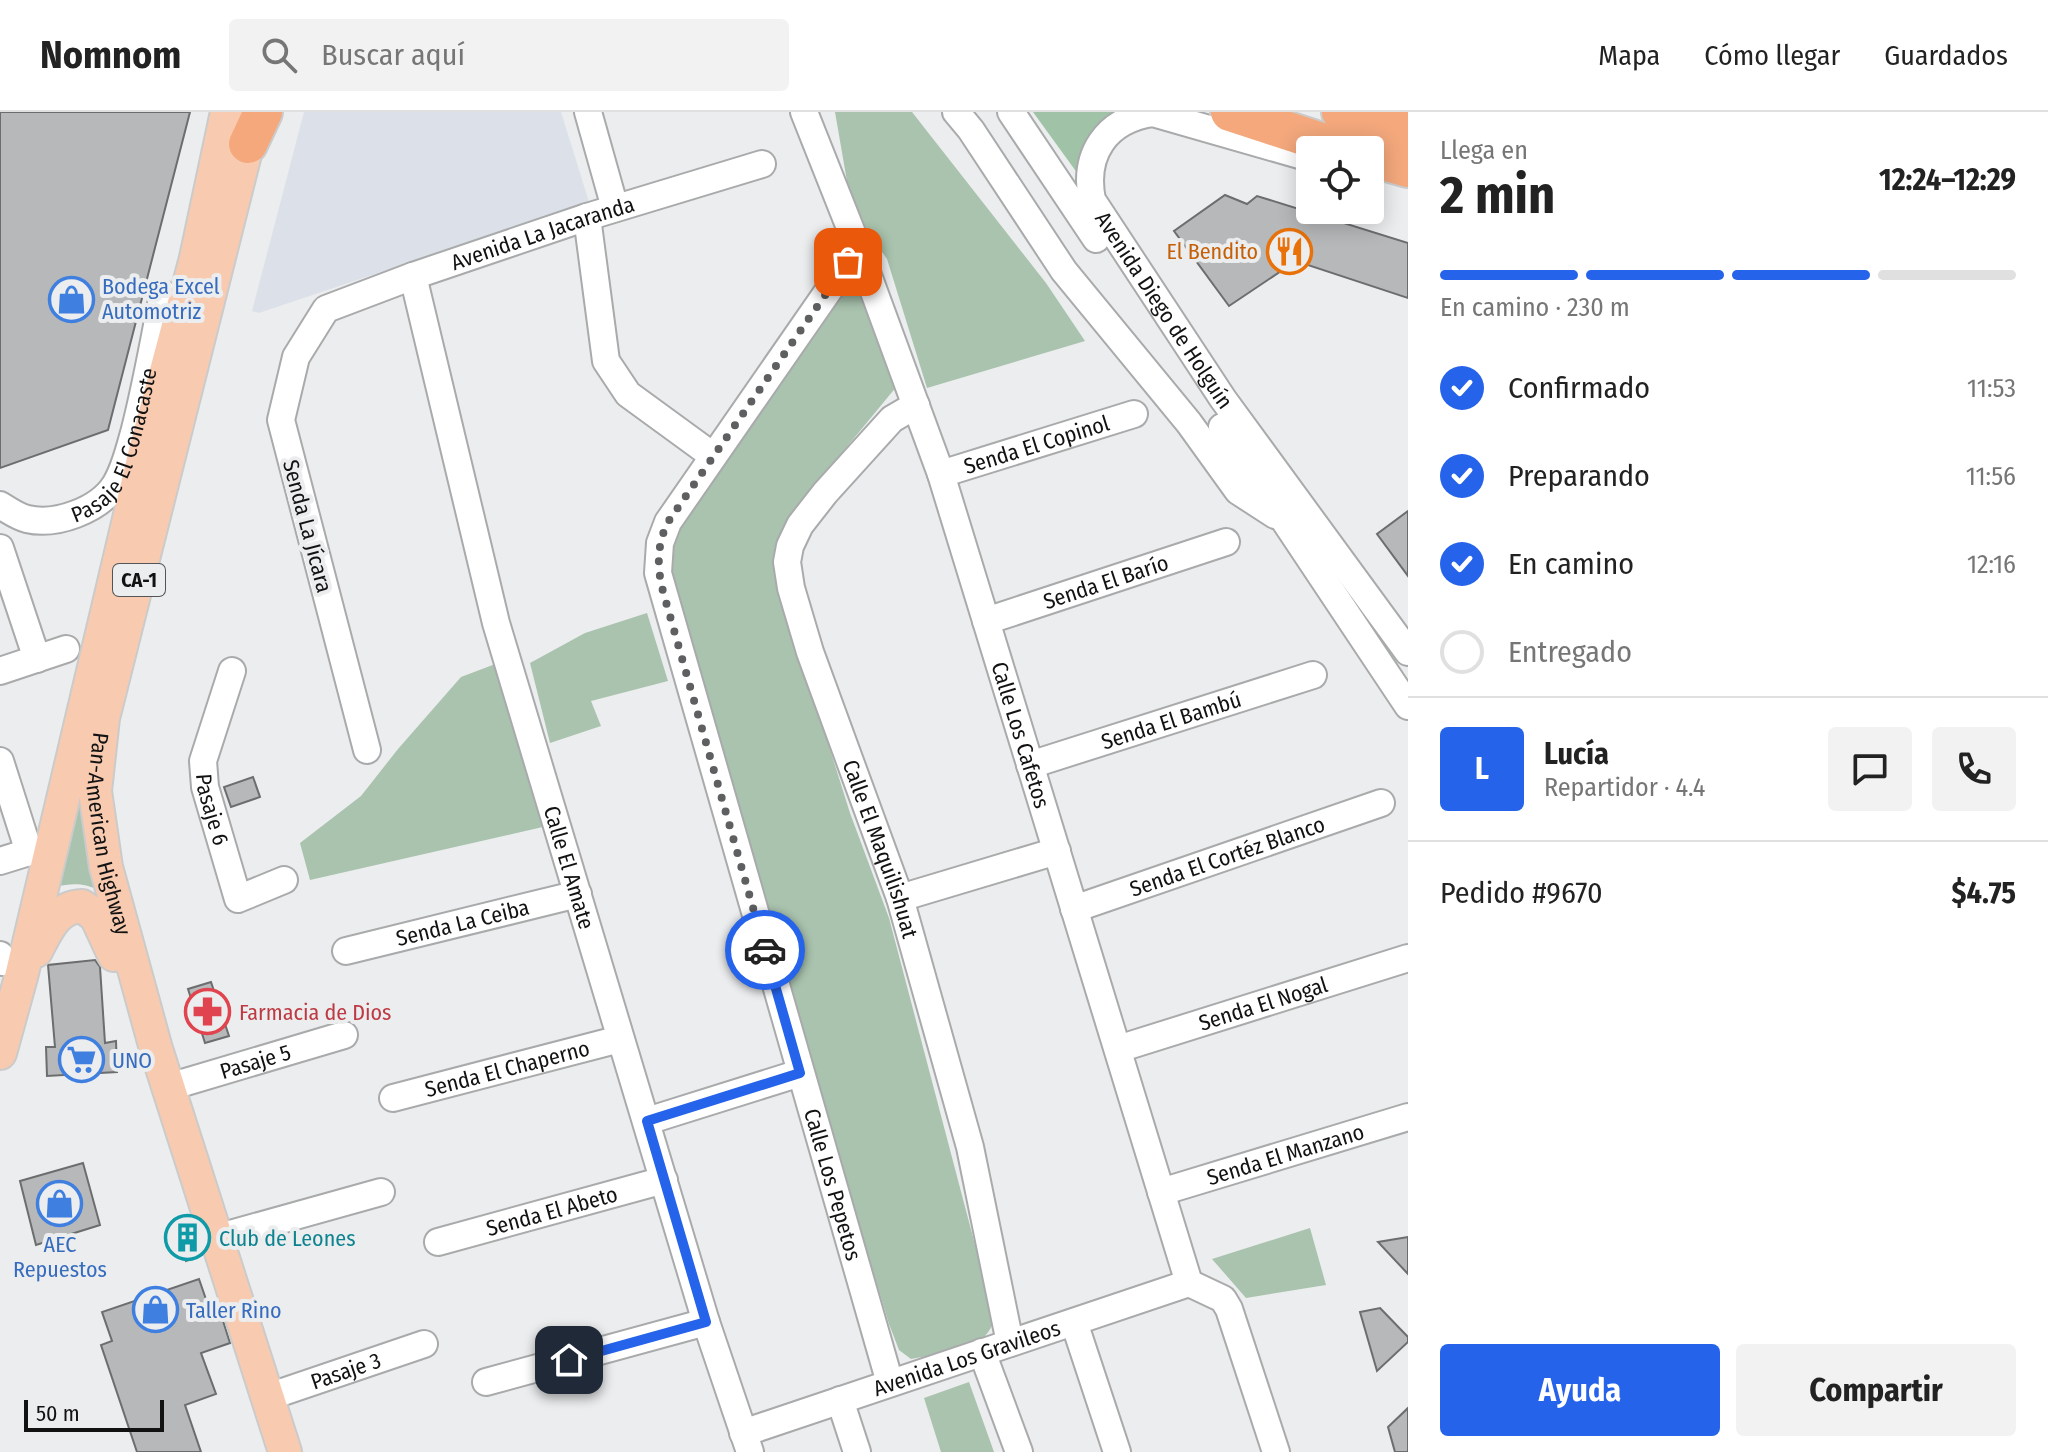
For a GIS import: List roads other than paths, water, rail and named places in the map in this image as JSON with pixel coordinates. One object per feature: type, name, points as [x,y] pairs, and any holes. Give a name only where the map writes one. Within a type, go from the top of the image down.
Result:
[{"type":"highway","points":[[1230,112],[1303,136]]},
{"type":"highway","points":[[1341,112],[1408,132]]},
{"type":"highway","points":[[1384,161],[1408,168]]},
{"type":"main road","name":"Pan-American Highway","points":[[0,1053],[8,965],[196,258],[227,112]]},
{"type":"main road","name":"Pan-American Highway","points":[[255,123],[103,718],[95,791],[106,867],[156,1049],[285,1452]]},
{"type":"main road","points":[[8,965],[59,914],[74,906],[89,909],[101,925],[156,1049]]},
{"type":"street","points":[[588,112],[615,208]]},
{"type":"street","name":"Calle Los Cafetos","points":[[804,112],[941,474],[1189,1283]]},
{"type":"street","name":"Calle Los Cafetos","points":[[824,112],[835,191]]},
{"type":"street","points":[[956,112],[1064,271],[1189,423],[1238,491],[1285,521]]},
{"type":"street","name":"Avenida Diego de Holguín","points":[[1011,112],[1404,702]]},
{"type":"street","name":"Avenida Diego de Holguín","points":[[1296,154],[1153,113],[1132,118],[1105,136],[1091,165],[1088,182],[1092,200],[1214,386],[1408,652]]},
{"type":"street","name":"Avenida La Jacaranda","points":[[326,309],[587,217],[762,164]]},
{"type":"street","points":[[1384,179],[1408,186]]},
{"type":"street","points":[[587,217],[606,361],[628,394],[713,456]]},
{"type":"street","name":"Calle Los Pepetos","points":[[858,248],[663,532],[658,573],[890,1383]]},
{"type":"street","name":"Calle El Amate","points":[[413,276],[496,623],[706,1322],[746,1442]]},
{"type":"street","name":"Pasaje El Conacaste","points":[[0,505],[26,519],[48,521],[75,514],[99,501],[114,486],[126,460],[144,396],[163,294]]},
{"type":"street","name":"Senda La Jícara","points":[[326,309],[296,357],[281,420],[367,750]]},
{"type":"street","name":"Calle El Maquilishuat","points":[[916,405],[892,419],[825,493],[800,525],[790,546],[787,562],[791,588],[810,652],[900,898],[970,1147],[1010,1343]]},
{"type":"street","name":"Senda El Copinol","points":[[941,474],[1134,414]]},
{"type":"street","name":"Senda El Barío","points":[[986,621],[1226,542]]},
{"type":"street","points":[[0,548],[37,659]]},
{"type":"street","points":[[0,671],[66,649]]},
{"type":"street","name":"Pasaje 6","points":[[232,671],[203,761],[205,787],[238,899],[284,880]]},
{"type":"street","name":"Senda El Bambú","points":[[1030,765],[1313,675]]},
{"type":"street","points":[[0,761],[29,852],[0,861]]},
{"type":"street","name":"Senda El Cortéz Blanco","points":[[1074,909],[1381,803]]},
{"type":"street","points":[[900,898],[1057,851]]},
{"type":"street","name":"Senda La Ceiba","points":[[346,951],[578,894]]},
{"type":"street","name":"Senda El Nogal","points":[[1118,1049],[1408,958]]},
{"type":"street","name":"Pasaje 5","points":[[169,1087],[344,1035]]},
{"type":"street","name":"Senda El Chaperno","points":[[393,1098],[620,1039]]},
{"type":"street","points":[[647,1121],[800,1073]]},
{"type":"street","name":"Senda El Manzano","points":[[1161,1192],[1408,1117]]},
{"type":"street","name":"Senda El Abeto","points":[[438,1242],[664,1180]]},
{"type":"street","points":[[216,1238],[381,1192]]},
{"type":"street","points":[[1189,1283],[1223,1299],[1229,1309],[1276,1452]]},
{"type":"street","name":"Avenida Los Gravileos","points":[[746,1442],[840,1400],[1189,1283]]},
{"type":"street","points":[[486,1382],[706,1322]]},
{"type":"street","points":[[1074,1322],[1117,1452]]},
{"type":"street","name":"Pasaje 3","points":[[268,1397],[424,1344]]},
{"type":"street","points":[[982,1352],[1019,1452]]},
{"type":"street","points":[[840,1400],[857,1452]]},
{"type":"place","name":"El Bendito","points":[[1289,251]]},
{"type":"place","name":"Bodega Excel Automotriz","points":[[71,299]]},
{"type":"place","name":"Farmacia de Dios","points":[[208,1012]]},
{"type":"place","name":"UNO","points":[[81,1060]]},
{"type":"place","name":"AEC Repuestos","points":[[60,1203]]},
{"type":"place","name":"Club de Leones","points":[[188,1238]]},
{"type":"place","name":"Taller Rino","points":[[155,1310]]}]
